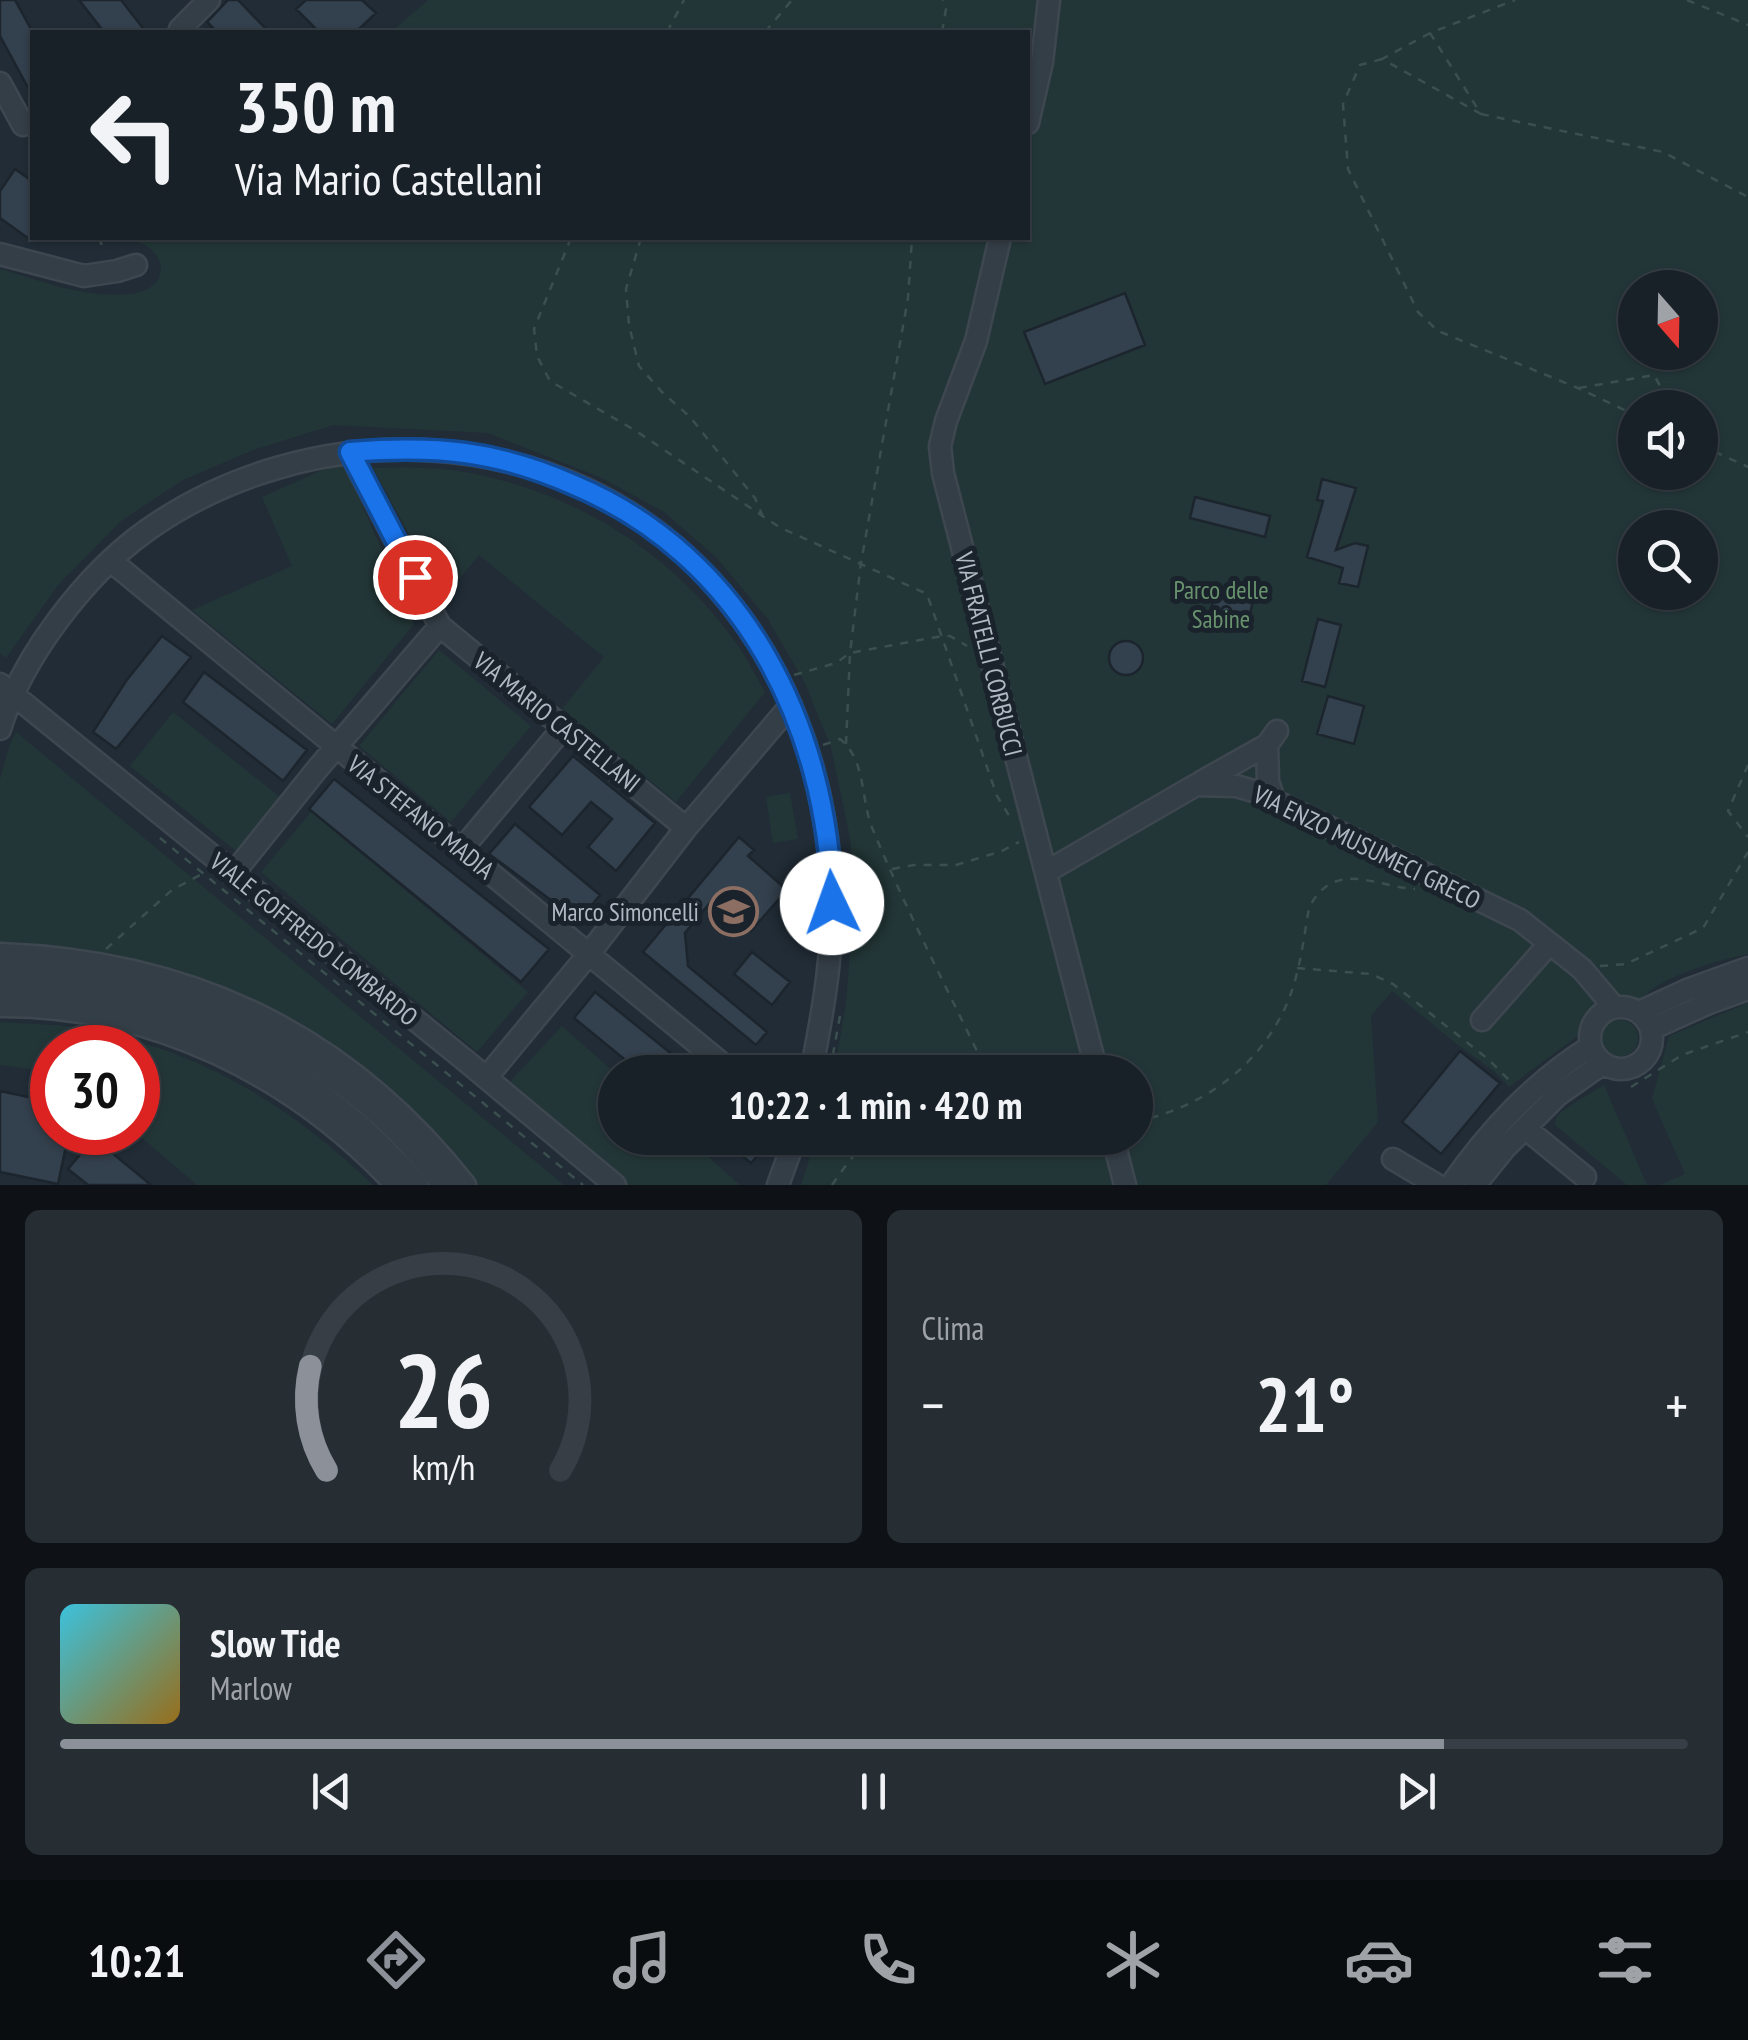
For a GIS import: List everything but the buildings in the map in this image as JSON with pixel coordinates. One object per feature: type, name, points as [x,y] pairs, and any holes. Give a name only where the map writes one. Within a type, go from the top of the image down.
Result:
[{"type":"street","points":[[181,30],[209,0]]},
{"type":"street","points":[[1030,114],[1042,62],[1049,0]]},
{"type":"street","points":[[0,83],[23,125]]},
{"type":"street","name":"VIA FRATELLI CORBUCCI","points":[[1000,240],[976,341],[940,446],[943,472],[1034,840],[1046,872],[1093,1055]]},
{"type":"street","points":[[0,254],[84,276],[136,265]]},
{"type":"street","points":[[0,729],[6,690],[111,560],[157,523],[219,489],[272,469],[324,456],[406,449],[482,456],[556,477],[617,505],[675,545],[716,586],[758,642],[792,705],[814,777],[831,880],[828,979],[814,1055]]},
{"type":"street","name":"VIA MARIO CASTELLANI","points":[[350,452],[440,626],[686,828]]},
{"type":"street","name":"VIA STEFANO MADIA","points":[[111,560],[711,1055]]},
{"type":"street","points":[[232,874],[440,626]]},
{"type":"street","name":"VIALE GOFFREDO LOMBARDO","points":[[6,690],[615,1185]]},
{"type":"street","points":[[486,1078],[686,828],[792,705]]},
{"type":"street","points":[[462,849],[563,728]]},
{"type":"street","points":[[1046,872],[1272,738],[1268,781],[1274,800]]},
{"type":"street","name":"VIA ENZO MUSUMECI GRECO","points":[[1196,785],[1236,786],[1257,792],[1520,920],[1582,970],[1614,1007]]},
{"type":"street","points":[[1482,1020],[1550,944]]},
{"type":"street","points":[[0,954],[93,962],[174,1000],[238,1044],[280,1065],[320,1092],[372,1136],[418,1185]]},
{"type":"street","points":[[1645,1021],[1701,984],[1748,968]]},
{"type":"street","points":[[0,972],[112,984],[216,1012],[315,1066],[384,1120],[443,1185]]},
{"type":"street","points":[[0,989],[124,1003],[174,1000],[236,1004],[324,1051],[397,1110],[465,1185]]},
{"type":"street","points":[[1645,1021],[1748,989]]},
{"type":"street","points":[[156,1025],[174,1000]]},
{"type":"street","points":[[0,1006],[72,1010],[144,1025]]},
{"type":"street","points":[[1614,1007],[1629,1008],[1645,1021],[1651,1047],[1641,1062],[1622,1069],[1612,1068],[1596,1055],[1589,1036],[1597,1017],[1614,1007]]},
{"type":"street","points":[[160,1030],[200,1045],[285,1090],[353,1142],[396,1185]]},
{"type":"street","points":[[1450,1185],[1526,1096],[1556,1069],[1596,1055]]},
{"type":"street","points":[[1474,1185],[1596,1055]]},
{"type":"street","points":[[1530,1122],[1589,1172]]},
{"type":"street","points":[[778,1185],[789,1155]]},
{"type":"street","points":[[1117,1155],[1125,1185]]},
{"type":"street","points":[[1393,1159],[1437,1185]]},
{"type":"path","points":[[668,30],[684,0]]},
{"type":"path","points":[[767,30],[792,0]]},
{"type":"path","points":[[942,30],[946,10],[943,0]]},
{"type":"path","points":[[1515,0],[1360,65],[1343,104],[1348,169],[1418,312],[1438,331],[1618,407]]},
{"type":"path","points":[[1688,0],[1748,25]]},
{"type":"path","points":[[1430,34],[1481,114]]},
{"type":"path","points":[[1382,59],[1481,114],[1663,152],[1748,197]]},
{"type":"path","points":[[570,240],[534,328],[537,356],[550,381],[636,431],[763,518],[927,594],[996,796],[1008,817],[1034,840]]},
{"type":"path","points":[[640,240],[626,289],[639,366],[690,417],[755,498],[763,518]]},
{"type":"path","points":[[846,744],[850,654],[861,563],[908,298],[912,240]]},
{"type":"path","points":[[1578,388],[1654,374],[1662,390]]},
{"type":"path","points":[[1718,453],[1748,466]]},
{"type":"path","points":[[794,674],[836,663],[850,654],[942,636],[973,648],[988,649]]},
{"type":"path","points":[[820,734],[823,746],[840,739],[856,758],[870,826],[979,1055]]},
{"type":"path","points":[[1748,764],[1728,811],[1748,836]]},
{"type":"path","points":[[161,838],[583,1185]]},
{"type":"path","points":[[890,869],[956,865],[1034,840]]},
{"type":"path","points":[[1582,970],[1626,964],[1703,928],[1748,852]]},
{"type":"path","points":[[93,962],[172,890],[203,874]]},
{"type":"path","points":[[1153,1118],[1212,1093],[1257,1051],[1282,1016],[1315,896],[1354,877],[1419,890],[1430,886],[1434,878]]},
{"type":"path","points":[[1298,968],[1371,974],[1393,984],[1488,1060],[1526,1096]]},
{"type":"path","points":[[833,1055],[842,998]]},
{"type":"path","points":[[1631,1087],[1682,1054],[1748,1032]]},
{"type":"path","points":[[832,1185],[854,1155]]},
{"type":"green space","name":"Parco delle Sabine","points":[[428,0],[1748,0],[1748,954],[1689,971],[1657,986],[1631,1005],[1606,1010],[1591,1026],[1509,1087],[1392,991],[1371,1016],[1378,1122],[1326,1185],[801,1185],[811,1155],[1153,1155],[1153,1055],[837,1055],[846,1005],[852,924],[851,843],[831,747],[804,681],[767,618],[717,558],[664,512],[602,478],[488,433],[333,425],[253,450],[183,480],[121,521],[59,584],[6,658],[0,653],[0,269],[64,288],[97,294],[131,294],[144,291],[159,278],[161,269],[154,252],[133,240],[1030,240],[1030,30],[393,30]]},
{"type":"green space","points":[[343,461],[414,624],[332,724],[192,610],[292,566],[262,497]]},
{"type":"green space","points":[[373,468],[465,472],[506,481],[583,511],[652,555],[684,582],[742,651],[765,692],[676,802],[562,709],[604,657],[479,555],[444,598]]},
{"type":"green space","points":[[439,650],[531,726],[451,822],[359,746]]},
{"type":"green space","points":[[173,712],[280,797],[236,851],[130,766]]},
{"type":"green space","points":[[16,732],[564,1185],[477,1185],[434,1131],[389,1088],[290,1019],[236,993],[122,956],[0,942],[0,779]]},
{"type":"green space","points":[[790,793],[798,839],[773,843],[766,797]]},
{"type":"green space","points":[[311,812],[528,992],[477,1052],[261,872]]},
{"type":"green space","points":[[1748,1003],[1748,1185],[1660,1185],[1685,1174],[1652,1099],[1669,1036]]},
{"type":"green space","points":[[1620,1020],[1633,1025],[1638,1038],[1633,1051],[1620,1056],[1607,1051],[1602,1038],[1607,1025]]},
{"type":"green space","points":[[0,1022],[53,1025],[30,1025],[30,1069],[0,1065]]},
{"type":"green space","points":[[562,1026],[598,1058],[598,1155],[706,1155],[740,1185],[623,1185],[505,1087]]},
{"type":"green space","points":[[160,1049],[205,1066],[276,1106],[373,1185],[197,1185],[160,1153]]},
{"type":"green space","points":[[1604,1085],[1647,1185],[1627,1185],[1555,1125],[1556,1117],[1566,1108]]},
{"type":"place","name":"Marco Simoncelli","points":[[734,912]]},
{"type":"route","points":[[415,577],[350,452],[406,449],[466,453],[499,460],[556,477],[647,523],[694,562],[736,611],[758,642],[792,705],[811,762],[824,822],[832,903]]}]
